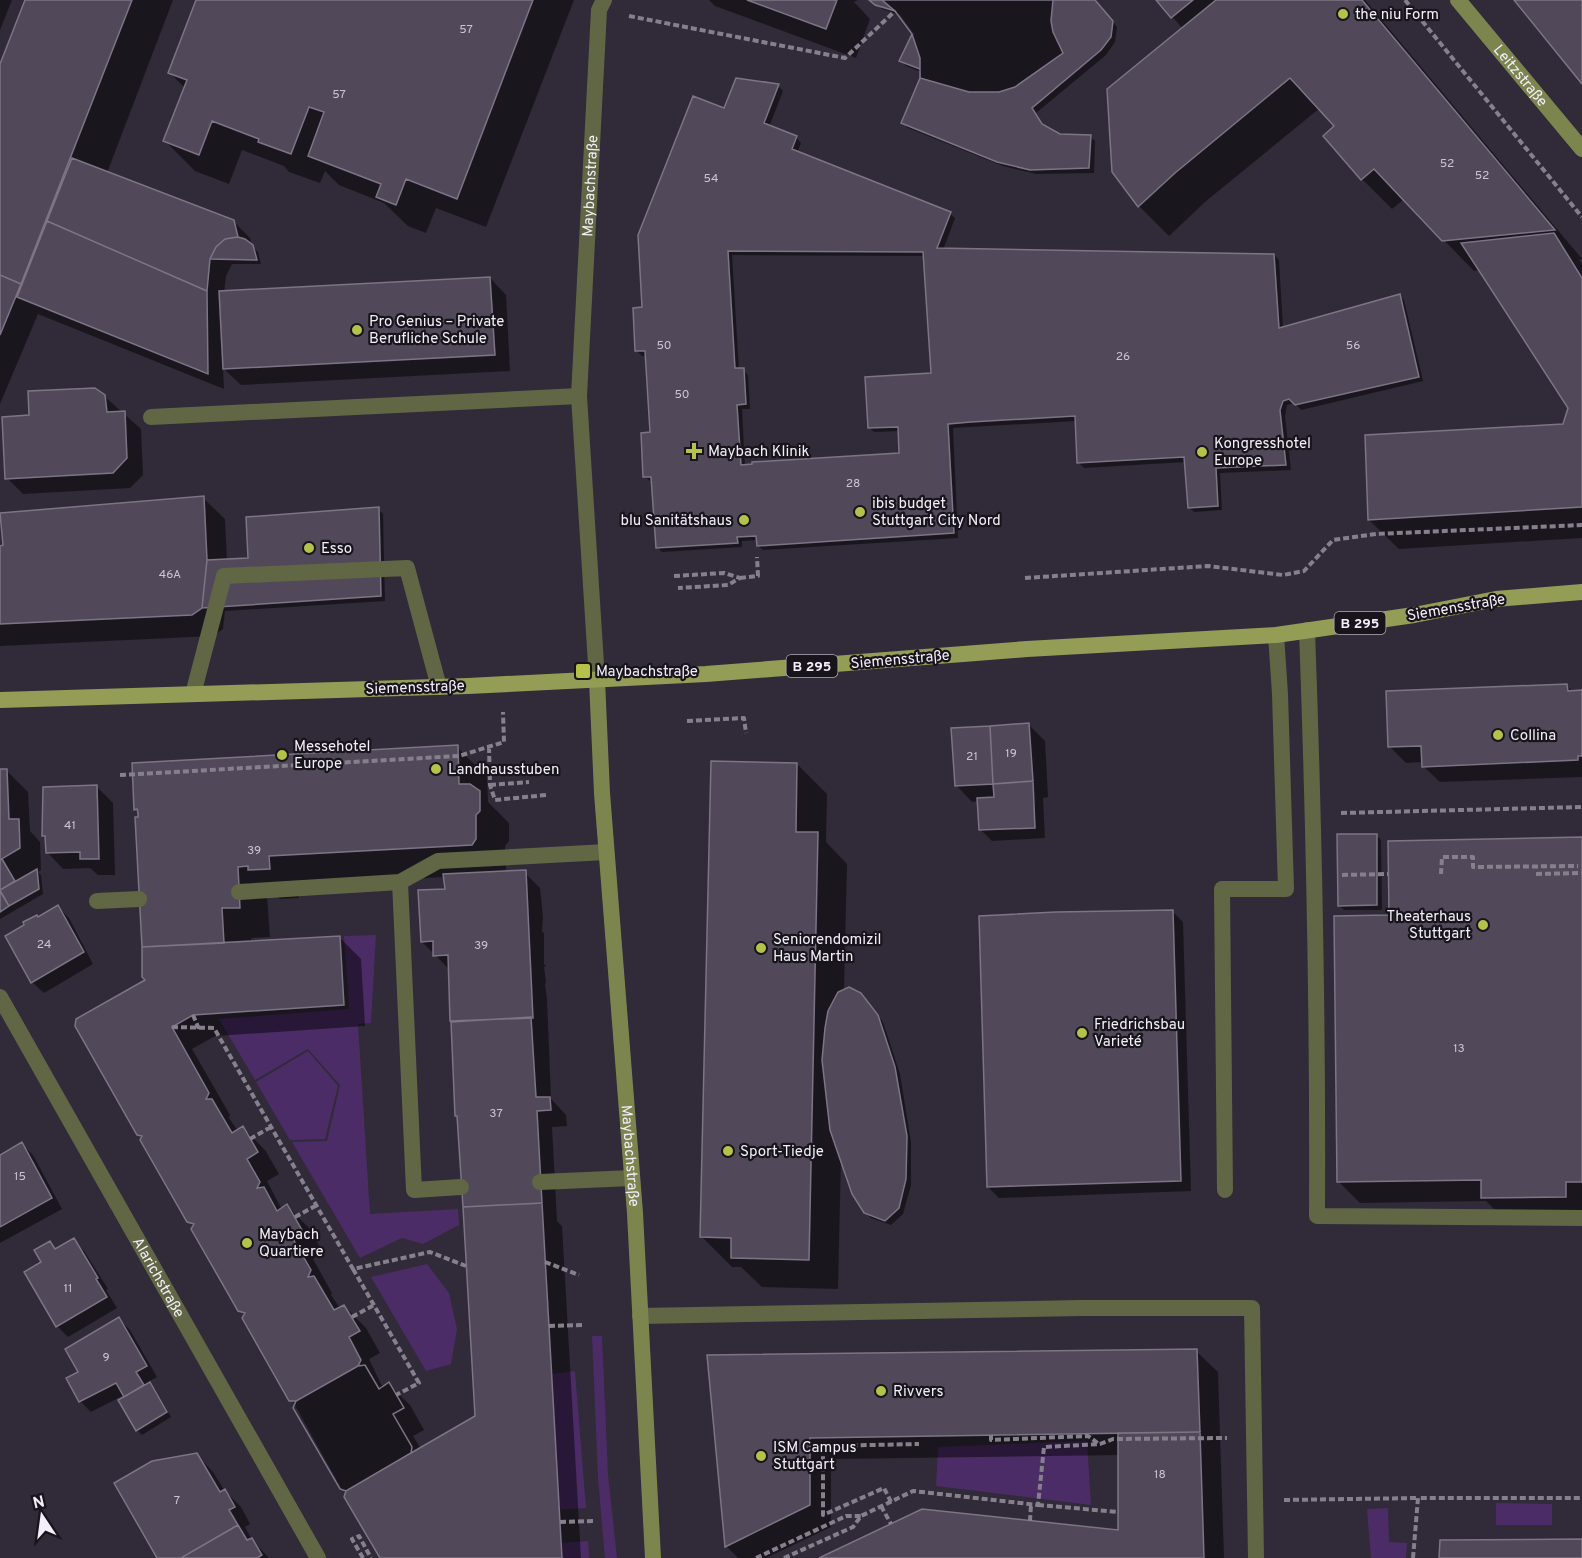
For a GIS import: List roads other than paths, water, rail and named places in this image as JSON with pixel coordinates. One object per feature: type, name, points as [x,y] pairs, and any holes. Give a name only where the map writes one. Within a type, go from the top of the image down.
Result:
[{"type":"main road","name":"Leitzstraße","points":[[1458,0],[1582,149]]},
{"type":"main road","name":"Siemensstraße","points":[[0,700],[439,687],[706,674],[1027,649],[1276,635],[1414,615],[1496,599],[1582,592]]},
{"type":"main road","name":"Maybachstraße","points":[[597,681],[606,852],[632,1178],[653,1558]]},
{"type":"street","name":"Maybachstraße","points":[[597,681],[589,523],[579,396],[601,5]]},
{"type":"street","points":[[151,417],[579,396]]},
{"type":"street","points":[[193,694],[224,576],[407,568],[439,687]]},
{"type":"street","points":[[1307,630],[1318,1085],[1317,1216],[1582,1218]]},
{"type":"street","points":[[1225,1190],[1222,889],[1286,888],[1276,635]]},
{"type":"street","points":[[239,892],[400,882],[438,861],[606,852]]},
{"type":"street","points":[[400,882],[414,1190],[462,1187]]},
{"type":"street","points":[[97,901],[139,899]]},
{"type":"street","name":"Alarichstraße","points":[[0,997],[318,1558]]},
{"type":"street","points":[[540,1182],[632,1178]]},
{"type":"street","points":[[640,1316],[1080,1308],[1252,1308],[1256,1558]]},
{"type":"place","name":"the niu Form","points":[[1343,14]]},
{"type":"place","name":"Pro Genius – Private Berufliche Schule","points":[[357,330]]},
{"type":"place","name":"Maybach Klinik","points":[[694,451]]},
{"type":"place","name":"Kongresshotel Europe","points":[[1202,452]]},
{"type":"place","name":"ibis budget Stuttgart City Nord","points":[[860,512]]},
{"type":"place","name":"blu Sanitätshaus","points":[[744,520]]},
{"type":"place","name":"Esso","points":[[309,548]]},
{"type":"place","name":"Maybachstraße","points":[[583,671]]},
{"type":"place","name":"Collina","points":[[1498,735]]},
{"type":"place","name":"Messehotel Europe","points":[[282,755]]},
{"type":"place","name":"Landhausstuben","points":[[436,769]]},
{"type":"place","name":"Theaterhaus Stuttgart","points":[[1483,925]]},
{"type":"place","name":"Seniorendomizil Haus Martin","points":[[761,948]]},
{"type":"place","name":"Friedrichsbau Varieté","points":[[1082,1033]]},
{"type":"place","name":"Sport-Tiedje","points":[[728,1151]]},
{"type":"place","name":"Maybach Quartiere","points":[[247,1243]]},
{"type":"place","name":"Rivvers","points":[[881,1391]]},
{"type":"place","name":"ISM Campus Stuttgart","points":[[761,1456]]}]
